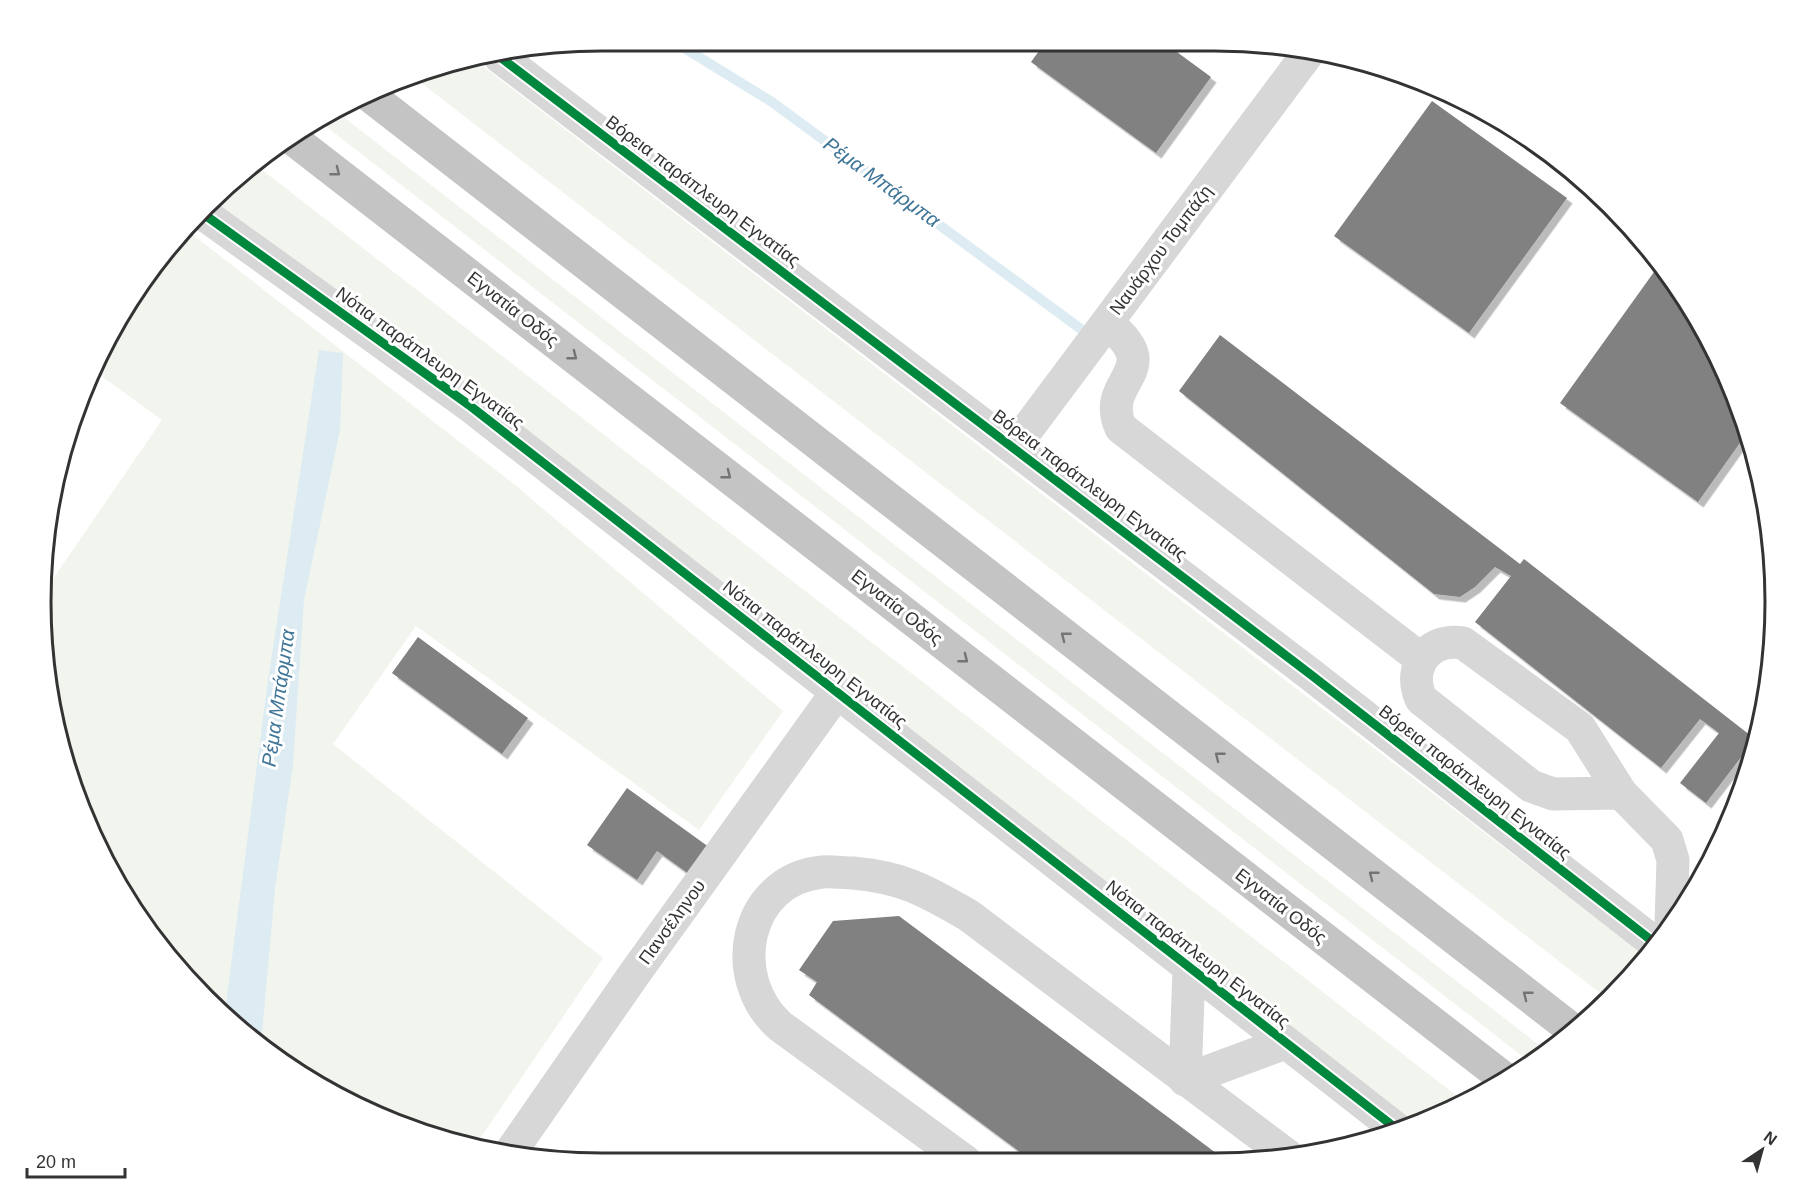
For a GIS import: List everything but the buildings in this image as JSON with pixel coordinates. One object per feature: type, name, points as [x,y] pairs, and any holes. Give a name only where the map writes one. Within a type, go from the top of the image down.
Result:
[{"type":"highway","points":[[375,100],[1566,1025]]},
{"type":"highway","name":"Εγνατία Οδός","points":[[298,143],[1498,1074]]},
{"type":"street","name":"Ναυάρχου Τομπάζη","points":[[1014,447],[1304,59]]},
{"type":"street","name":"Βόρεια παράπλευρη Εγνατίας","points":[[504,60],[1014,447],[1649,939]]},
{"type":"street","name":"Νότια παράπλευρη Εγνατίας","points":[[208,217],[469,405],[1390,1124]]},
{"type":"street","points":[[1107,323],[1128,341],[1134,361],[1132,372],[1117,397],[1116,418],[1120,428],[1421,659]]},
{"type":"street","points":[[1621,793],[1553,794],[1532,786],[1421,699],[1415,679],[1421,659],[1432,648],[1442,643],[1463,643],[1580,728],[1621,793],[1670,846],[1673,860],[1671,909]]},
{"type":"street","name":"Πανσέληνου","points":[[515,1145],[642,963],[837,692]]},
{"type":"street","points":[[955,1153],[780,1026],[759,1002],[747,958],[751,933],[770,901],[788,884],[822,872],[884,876],[913,885],[968,915],[1278,1149]]},
{"type":"street","points":[[1185,1080],[1189,969]]},
{"type":"street","points":[[1185,1080],[1285,1043]]},
{"type":"shaded area","points":[[481,65],[1639,951],[1602,994],[420,82]]},
{"type":"shaded area","points":[[342,116],[1540,1046],[1524,1057],[325,126]]},
{"type":"shaded area","points":[[262,170],[1457,1096],[1401,1120],[218,207]]},
{"type":"shaded area","points":[[192,234],[515,485],[783,711],[699,830],[416,626],[333,744],[603,958],[480,1139],[425,1124],[358,1096],[296,1060],[239,1016],[212,992],[188,965],[144,908],[125,878],[93,813],[80,779],[62,709],[52,638],[52,581],[162,420],[100,375],[125,326],[144,296]]},
{"type":"water","points":[[319,350],[343,353],[340,430],[304,600],[293,765],[275,889],[262,1035],[226,1004],[268,680]]},
{"type":"waterway","name":"Ρέμα Μπάρμπα","points":[[689,51],[772,102],[1085,332]]},
{"type":"cycle path","points":[[504,60],[1310,674],[1649,939]]},
{"type":"cycle path","points":[[208,217],[469,405],[1391,1124]]}]
